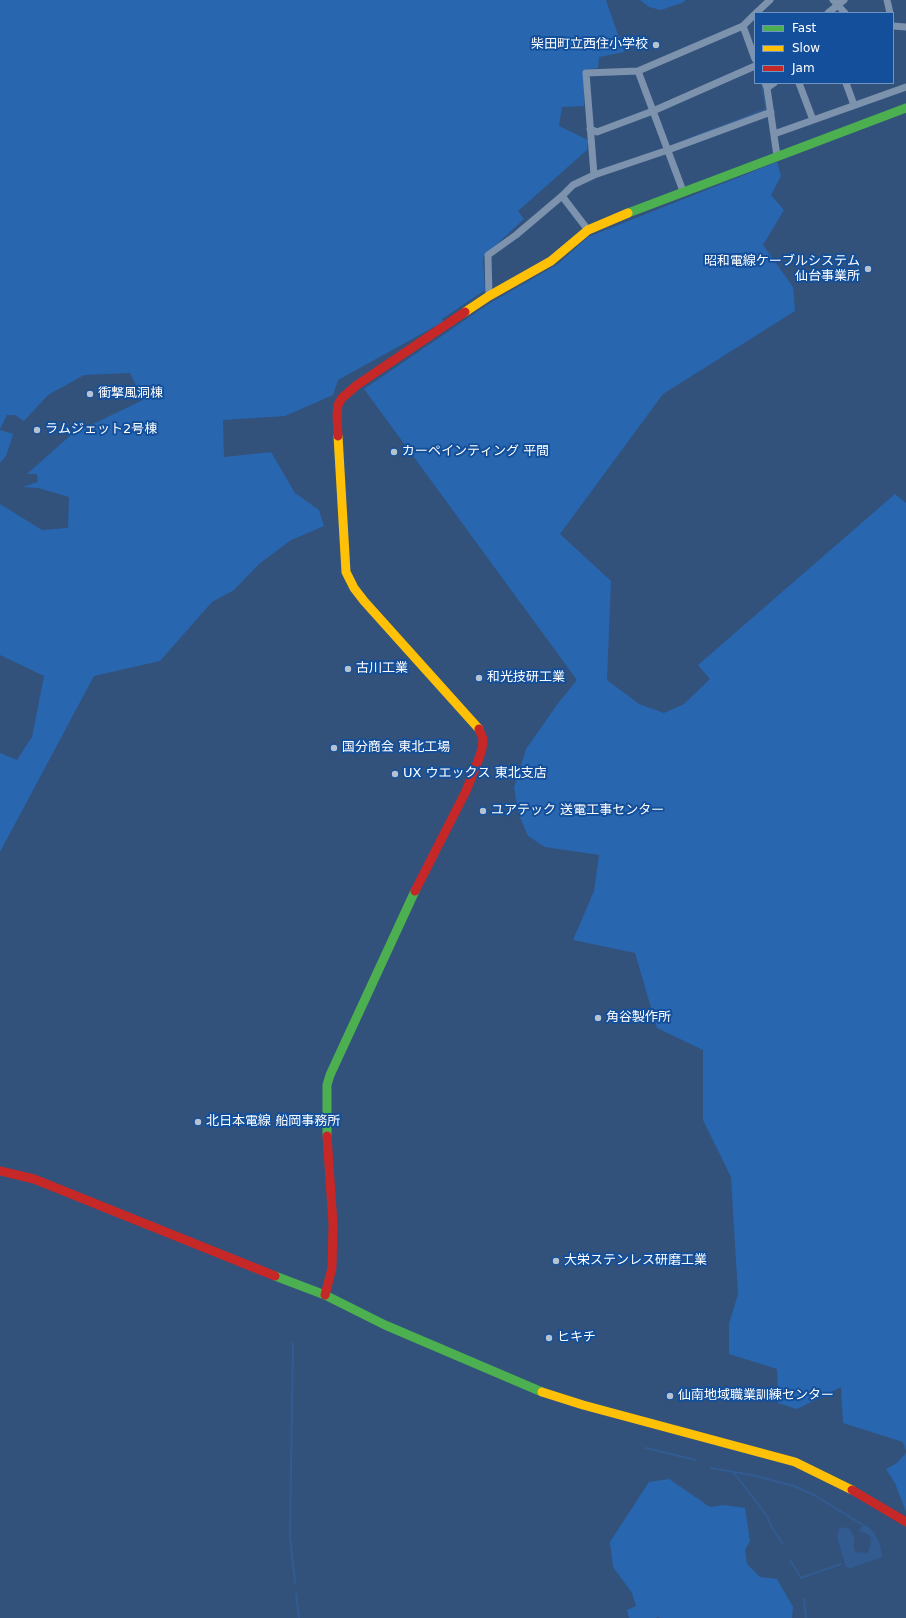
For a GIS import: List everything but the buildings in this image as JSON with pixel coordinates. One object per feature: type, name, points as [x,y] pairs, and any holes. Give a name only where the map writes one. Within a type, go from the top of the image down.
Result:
[{"type":"street","points":[[758,12],[770,0]]},
{"type":"street","points":[[888,0],[890,12]]},
{"type":"street","points":[[829,12],[838,2],[845,12]]},
{"type":"street","points":[[594,176],[586,74],[638,71],[742,26],[754,16]]},
{"type":"street","points":[[742,26],[754,57]]},
{"type":"street","points":[[894,26],[906,27]]},
{"type":"street","points":[[590,129],[597,132],[653,111],[754,66]]},
{"type":"street","points":[[638,71],[683,191]]},
{"type":"street","points":[[799,84],[813,120]]},
{"type":"street","points":[[846,84],[854,105]]},
{"type":"street","points":[[890,84],[893,91]]},
{"type":"street","points":[[766,86],[777,156]]},
{"type":"street","points":[[774,134],[906,86]]},
{"type":"street","points":[[326,1296],[332,1268],[334,1224],[327,1145],[327,1086],[330,1075],[414,893],[466,791],[482,749],[483,739],[480,730],[364,601],[354,588],[346,572],[341,506],[338,410],[342,398],[347,392],[489,296],[551,261],[588,230],[606,221],[683,191],[906,108]]},
{"type":"street","points":[[489,296],[488,255],[516,235],[573,185],[771,112]]},
{"type":"street","points":[[562,196],[588,230]]},
{"type":"street","points":[[0,1171],[34,1179],[326,1296],[392,1328],[540,1391],[583,1406],[762,1452],[795,1462],[855,1492],[906,1522]]},
{"type":"shaded area","points":[[0,0],[606,0],[624,52],[599,57],[598,68],[584,70],[584,106],[562,107],[559,126],[588,140],[587,150],[518,211],[524,219],[483,257],[485,290],[442,319],[443,322],[338,380],[333,395],[285,416],[223,420],[224,457],[271,452],[295,493],[319,510],[324,526],[291,540],[259,564],[234,590],[212,602],[160,661],[94,676],[0,852],[0,753],[17,760],[32,737],[44,676],[0,655],[0,504],[42,530],[68,528],[69,497],[38,488],[22,487],[38,482],[37,474],[27,474],[72,434],[143,400],[130,373],[84,375],[48,395],[24,421],[15,415],[7,415],[0,429]]},
{"type":"shaded area","points":[[640,0],[685,0],[684,2],[661,10],[649,7]]},
{"type":"shaded area","points":[[777,162],[781,176],[771,195],[784,210],[763,245],[793,287],[795,311],[663,394],[560,534],[611,581],[607,680],[639,704],[664,713],[684,704],[710,679],[698,665],[895,494],[906,503],[906,1451],[903,1442],[843,1423],[841,1387],[797,1409],[778,1403],[777,1369],[729,1354],[729,1324],[738,1294],[731,1177],[703,1120],[703,1050],[657,1028],[635,953],[573,940],[594,891],[599,855],[545,847],[528,836],[519,815],[514,788],[526,749],[559,702],[577,680],[364,389],[490,303],[558,264],[588,237]]},
{"type":"shaded area","points":[[0,430],[13,434],[6,456],[0,463]]},
{"type":"shaded area","points":[[906,1453],[906,1512],[895,1483],[886,1469],[897,1463]]},
{"type":"shaded area","points":[[669,1479],[710,1507],[724,1505],[745,1508],[750,1541],[745,1550],[747,1564],[760,1577],[777,1579],[793,1607],[792,1618],[629,1618],[627,1610],[636,1606],[632,1593],[613,1567],[610,1542],[649,1482]]},
{"type":"shaded area","points":[[863,1525],[868,1526],[875,1534],[880,1544],[882,1557],[851,1568],[846,1567],[837,1538],[839,1529],[845,1527],[850,1529],[854,1537],[854,1549],[856,1552],[866,1553],[869,1551],[871,1540],[869,1535],[859,1530]]},
{"type":"waterway","points":[[688,139],[764,110],[766,106],[763,87]]},
{"type":"waterway","points":[[293,1343],[290,1535],[295,1583]]},
{"type":"waterway","points":[[646,1448],[696,1460]]},
{"type":"waterway","points":[[711,1468],[752,1475],[794,1486],[814,1495],[863,1525]]},
{"type":"waterway","points":[[734,1473],[767,1516],[771,1526],[783,1544]]},
{"type":"waterway","points":[[790,1560],[801,1578],[841,1564]]},
{"type":"waterway","points":[[296,1593],[299,1618]]},
{"type":"waterway","points":[[804,1599],[806,1618]]},
{"type":"traffic: fast","points":[[628,213],[906,108]]},
{"type":"traffic: fast","points":[[327,1136],[327,1085],[330,1075],[415,891]]},
{"type":"traffic: fast","points":[[275,1276],[325,1295],[385,1325],[542,1392]]},
{"type":"traffic: slow","points":[[465,312],[489,296],[551,261],[588,230],[628,213]]},
{"type":"traffic: slow","points":[[338,436],[346,572],[354,588],[364,601],[479,729]]},
{"type":"traffic: slow","points":[[542,1392],[583,1405],[795,1462],[852,1490]]},
{"type":"traffic: jam","points":[[338,436],[338,405],[342,398],[357,385],[465,312]]},
{"type":"traffic: jam","points":[[415,891],[466,791],[478,761],[482,749],[483,739],[479,729]]},
{"type":"traffic: jam","points":[[325,1295],[332,1268],[333,1224],[327,1136]]},
{"type":"traffic: jam","points":[[0,1171],[34,1179],[275,1276]]},
{"type":"traffic: jam","points":[[852,1490],[906,1522]]},
{"type":"place","name":"柴田町立西住小学校","points":[[656,45]]},
{"type":"place","name":"昭和電線ケーブルシステム 仙台事業所","points":[[868,269]]},
{"type":"place","name":"衝撃風洞棟","points":[[90,394]]},
{"type":"place","name":"ラムジェット2号棟","points":[[37,430]]},
{"type":"place","name":"カーペインティング 平間","points":[[394,452]]},
{"type":"place","name":"古川工業","points":[[348,669]]},
{"type":"place","name":"和光技研工業","points":[[479,678]]},
{"type":"place","name":"国分商会 東北工場","points":[[334,748]]},
{"type":"place","name":"UX ウエックス 東北支店","points":[[395,774]]},
{"type":"place","name":"ユアテック 送電工事センター","points":[[483,811]]},
{"type":"place","name":"角谷製作所","points":[[598,1018]]},
{"type":"place","name":"北日本電線 船岡事務所","points":[[198,1122]]},
{"type":"place","name":"大栄ステンレス研磨工業","points":[[556,1261]]},
{"type":"place","name":"ヒキチ","points":[[549,1338]]},
{"type":"place","name":"仙南地域職業訓練センター","points":[[670,1396]]}]
